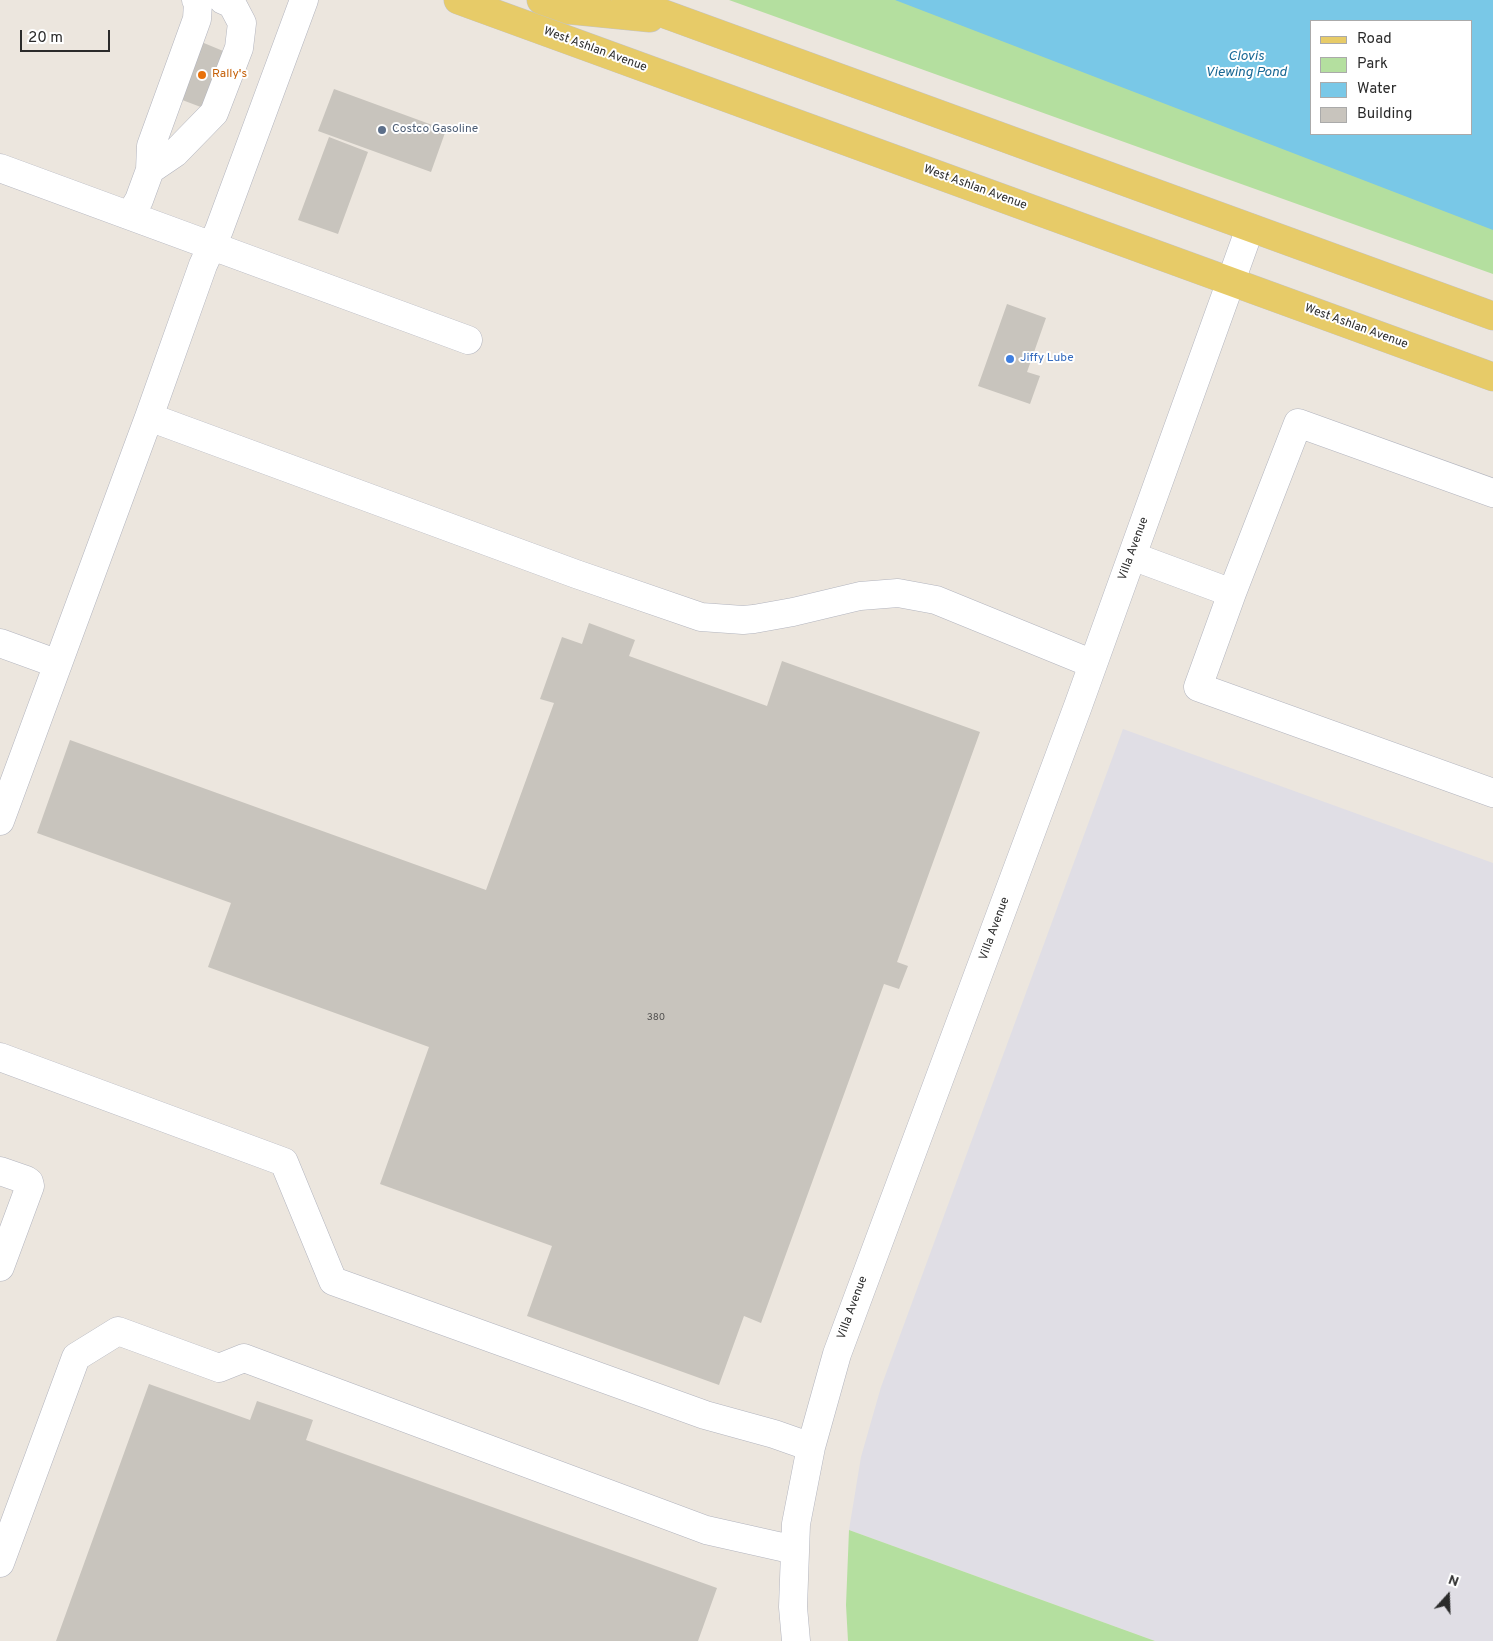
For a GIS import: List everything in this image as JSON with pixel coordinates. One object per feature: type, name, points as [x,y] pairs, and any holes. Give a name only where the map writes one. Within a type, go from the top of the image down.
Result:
[{"type":"main road","name":"West Ashlan Avenue","points":[[458,0],[1493,377]]},
{"type":"main road","points":[[540,0],[569,10],[683,21]]},
{"type":"main road","points":[[626,0],[1493,316]]},
{"type":"street","points":[[130,215],[139,200],[150,170],[151,146],[196,19],[198,3],[196,0]]},
{"type":"street","points":[[150,170],[175,153],[214,113],[239,48],[242,23],[232,4],[223,0]]},
{"type":"street","points":[[0,821],[211,245],[219,230],[304,0]]},
{"type":"street","points":[[0,168],[468,340]]},
{"type":"street","name":"Villa Avenue","points":[[796,1641],[793,1607],[796,1524],[810,1448],[836,1354],[1093,664],[1250,228]]},
{"type":"street","points":[[149,417],[576,574],[701,617],[754,619],[860,596],[898,593],[936,600],[1093,664]]},
{"type":"street","points":[[1493,493],[1298,423],[1198,687],[1493,793]]},
{"type":"street","points":[[1132,556],[1232,594]]},
{"type":"street","points":[[0,643],[58,664]]},
{"type":"street","points":[[0,1057],[284,1162],[333,1280],[705,1415],[774,1434],[810,1448]]},
{"type":"street","points":[[0,1170],[26,1180],[30,1186],[0,1267]]},
{"type":"street","points":[[0,1563],[76,1356],[118,1331],[219,1368],[244,1358],[706,1530],[795,1550]]},
{"type":"shaded area","points":[[1123,729],[1493,863],[1493,1641],[1155,1641],[849,1530],[861,1457],[881,1387]]},
{"type":"green space","points":[[729,0],[1493,0],[1493,274]]},
{"type":"green space","points":[[849,1530],[1155,1641],[848,1641],[846,1605]]},
{"type":"water","name":"Clovis Viewing Pond","points":[[895,0],[1493,0],[1493,230]]},
{"type":"building","name":"Rally's","points":[[199,41],[228,53],[206,109],[177,98]]},
{"type":"building","name":"Costco Gasoline","points":[[334,89],[446,130],[431,172],[318,131]]},
{"type":"building","points":[[329,137],[368,152],[338,234],[298,220]]},
{"type":"building","name":"Jiffy Lube","points":[[1007,304],[1046,318],[1027,372],[1040,376],[1030,404],[978,386]]},
{"type":"building","points":[[589,623],[635,640],[629,656],[767,706],[782,661],[980,732],[897,962],[908,966],[899,989],[884,984],[761,1323],[744,1316],[719,1385],[527,1316],[552,1246],[380,1184],[429,1047],[208,967],[231,903],[37,833],[70,740],[486,890],[554,703],[540,699],[562,637],[582,644]]},
{"type":"building","points":[[149,1384],[250,1420],[257,1401],[313,1420],[306,1440],[717,1588],[698,1641],[56,1641]]},
{"type":"place","name":"Rally's","points":[[202,75]]},
{"type":"place","name":"Costco Gasoline","points":[[382,130]]},
{"type":"place","name":"Jiffy Lube","points":[[1010,359]]}]
